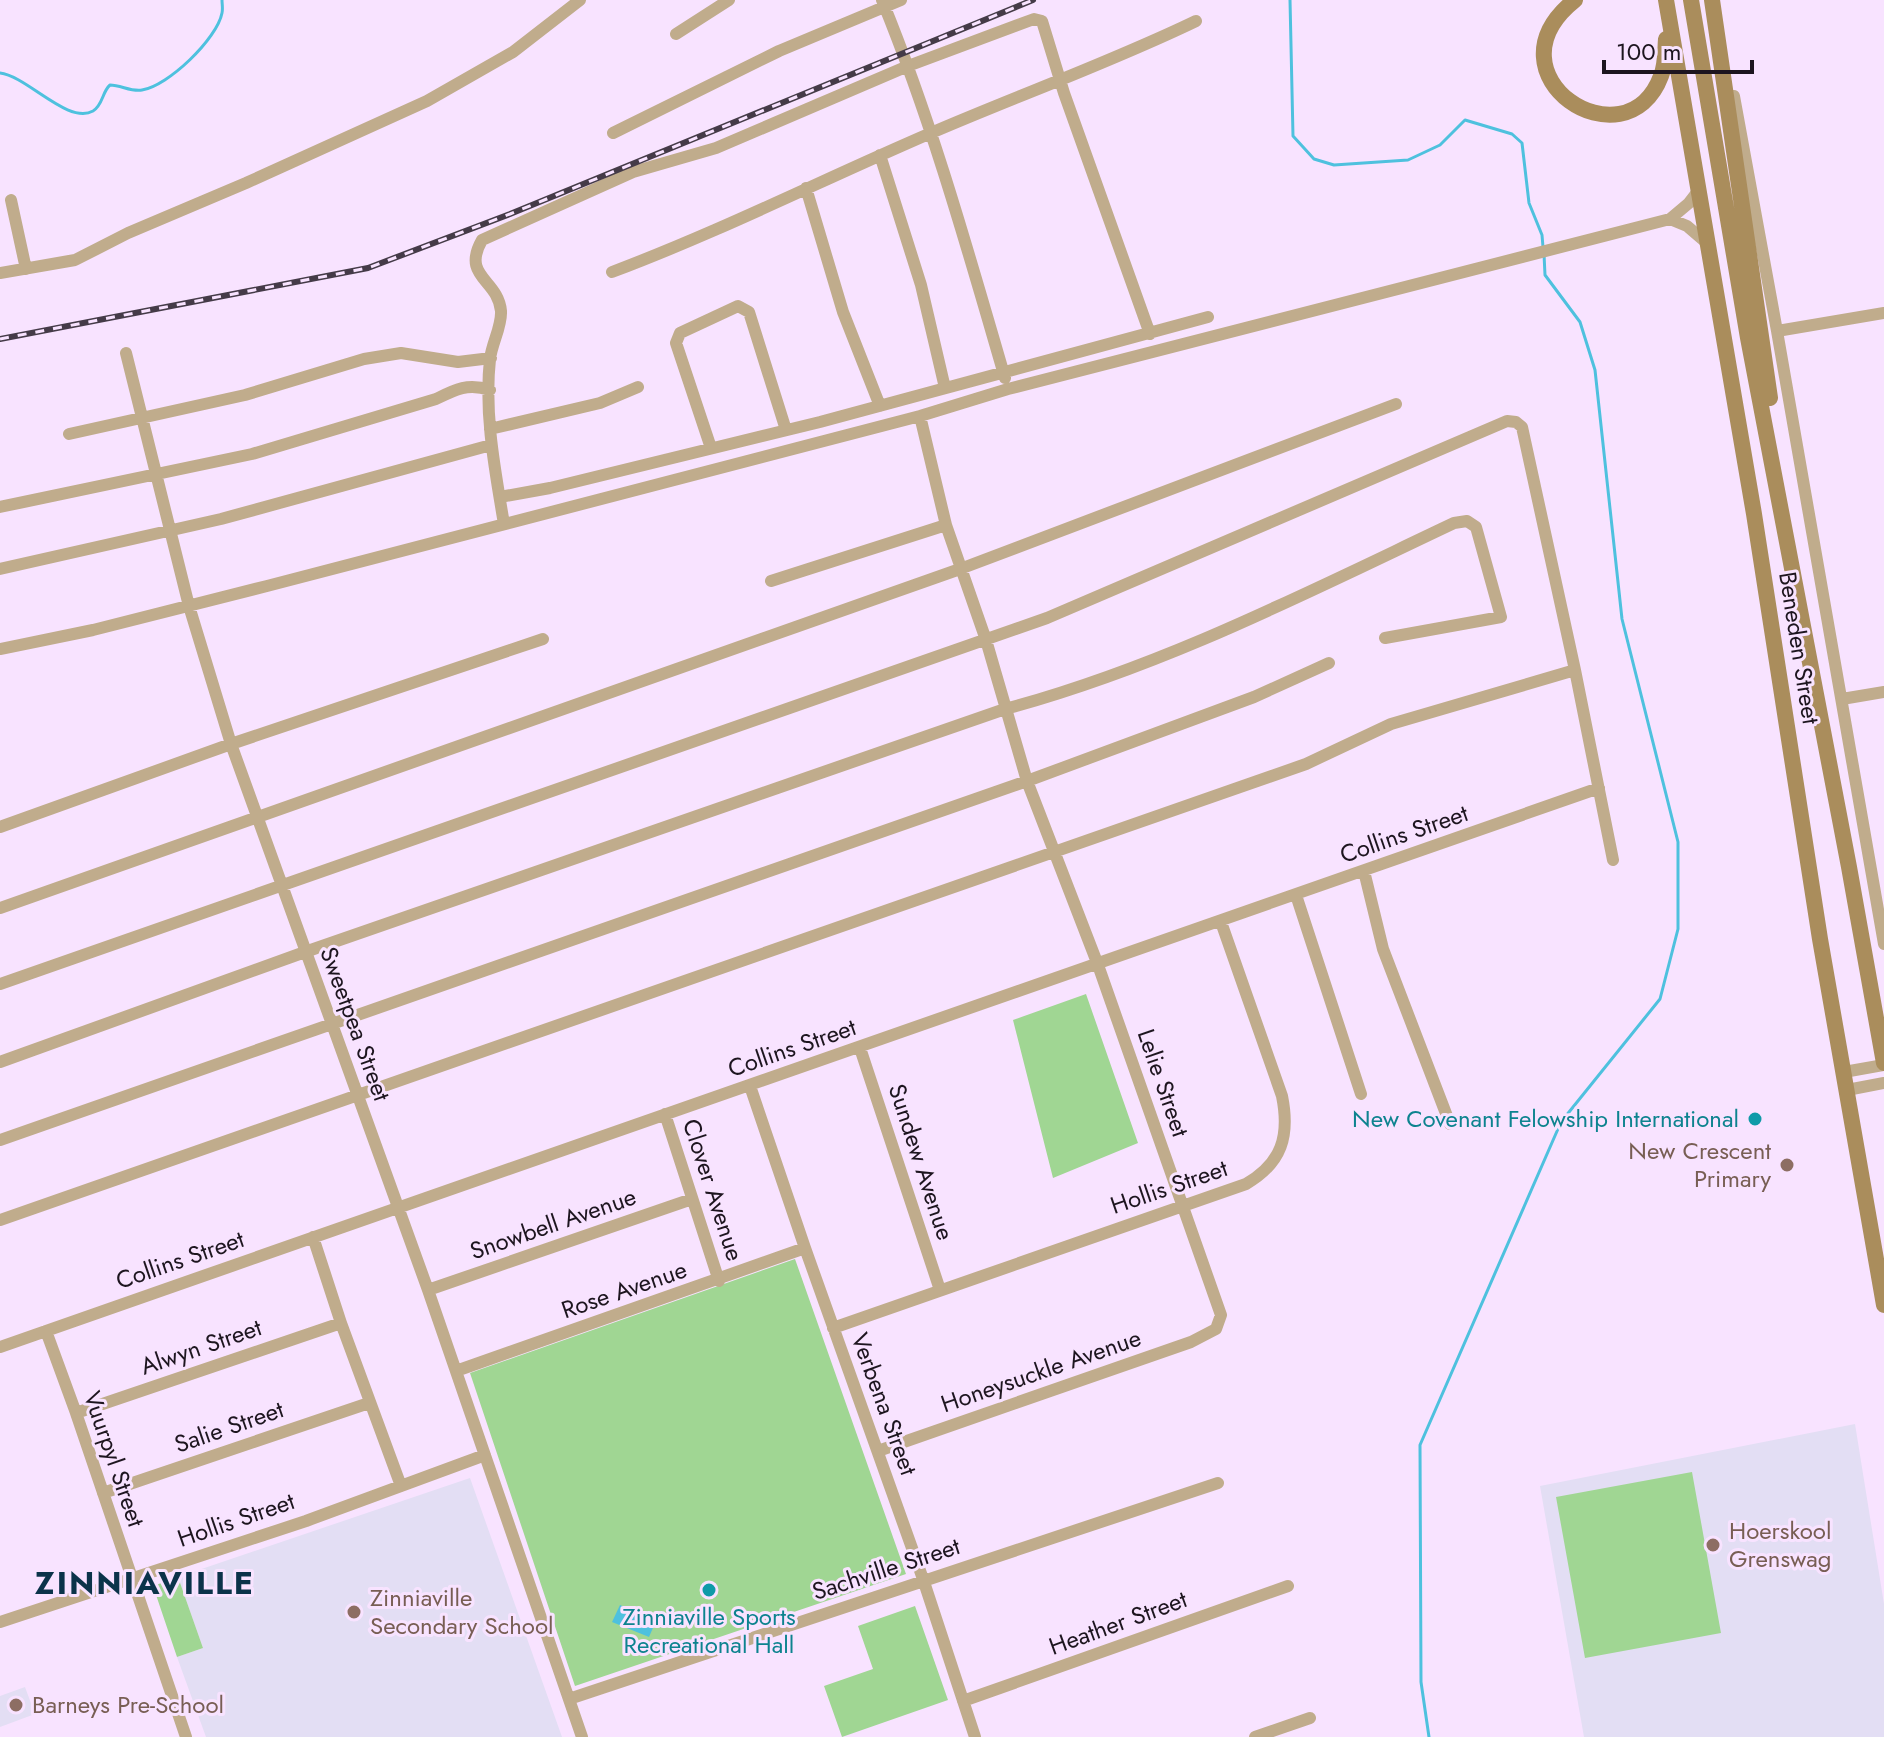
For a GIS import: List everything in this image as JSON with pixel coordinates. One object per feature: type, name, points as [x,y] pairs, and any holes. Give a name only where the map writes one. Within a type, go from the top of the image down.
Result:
[{"type":"main road","points":[[1575,0],[1553,22],[1547,33],[1544,56],[1549,76],[1558,92],[1573,105],[1593,113],[1618,114],[1640,104],[1650,95],[1662,73],[1666,7]]},
{"type":"main road","name":"Beneden Street","points":[[1691,0],[1781,514],[1884,1064]]},
{"type":"main road","points":[[1714,0],[1777,454],[1781,514]]},
{"type":"main road","name":"Beneden Street","points":[[1666,7],[1754,514],[1820,939],[1884,1305]]},
{"type":"street","points":[[0,273],[75,260],[128,233],[427,101],[513,52],[580,0]]},
{"type":"street","points":[[676,34],[729,0]]},
{"type":"street","points":[[613,133],[779,51],[883,4],[901,0]]},
{"type":"street","name":"Beneden Street","points":[[1714,0],[1777,331],[1884,944]]},
{"type":"street","points":[[883,4],[908,66],[971,259],[1008,389]]},
{"type":"street","points":[[504,524],[490,429],[491,358],[502,314],[499,300],[475,267],[475,252],[482,240],[633,172],[716,148],[908,66],[1034,19],[1042,21],[1150,334]]},
{"type":"street","points":[[612,272],[715,232],[930,133],[1150,44],[1196,21]]},
{"type":"street","points":[[880,155],[921,285],[945,388]]},
{"type":"street","points":[[806,188],[843,312],[880,406]]},
{"type":"street","points":[[0,649],[189,606],[920,416],[1008,389],[1670,219],[1699,190]]},
{"type":"street","points":[[11,200],[26,269]]},
{"type":"street","points":[[1670,219],[1687,226],[1708,244]]},
{"type":"street","points":[[711,448],[676,343],[680,333],[738,306],[749,312],[786,430]]},
{"type":"street","points":[[1777,331],[1884,313]]},
{"type":"street","points":[[500,497],[550,488],[786,430],[1208,317]]},
{"type":"street","name":"Sweetpea Street","points":[[126,353],[189,606],[231,744],[428,1290],[582,1737]]},
{"type":"street","points":[[69,434],[245,395],[364,359],[401,353],[458,362],[491,358]]},
{"type":"street","points":[[0,507],[252,454],[436,399],[460,387],[475,385],[490,390]]},
{"type":"street","points":[[490,429],[600,403],[638,387]]},
{"type":"street","points":[[0,908],[960,569],[1396,404]]},
{"type":"street","name":"Lelie Street","points":[[920,416],[946,525],[986,640],[1027,781],[1098,965],[1219,1304],[1221,1315],[1216,1329]]},
{"type":"street","points":[[0,984],[1047,618],[1507,421],[1516,422],[1522,427],[1613,860]]},
{"type":"street","points":[[0,569],[170,531],[491,445]]},
{"type":"street","points":[[0,1062],[305,952],[1005,709],[1050,697],[1241,624],[1454,523],[1467,521],[1476,527],[1501,617],[1385,638]]},
{"type":"street","points":[[771,581],[946,525]]},
{"type":"street","points":[[0,827],[231,744],[543,639]]},
{"type":"street","points":[[0,1140],[1027,781],[1254,697],[1329,663]]},
{"type":"street","points":[[0,1220],[1306,764],[1391,724],[1575,670]]},
{"type":"street","points":[[1842,699],[1884,692]]},
{"type":"street","name":"Collins Street","points":[[0,1347],[1599,788]]},
{"type":"street","points":[[1364,871],[1383,949],[1450,1124]]},
{"type":"street","points":[[1296,895],[1361,1094]]},
{"type":"street","name":"Hollis Street","points":[[833,1328],[1246,1184],[1270,1168],[1284,1136],[1287,1118],[1221,922]]},
{"type":"street","name":"Sundew Avenue","points":[[860,1048],[940,1290]]},
{"type":"street","points":[[1844,1072],[1884,1064]]},
{"type":"street","points":[[1847,1090],[1884,1083]]},
{"type":"street","name":"Verbena Street","points":[[750,1086],[923,1579],[975,1737]]},
{"type":"street","name":"Clover Avenue","points":[[665,1114],[719,1281]]},
{"type":"street","name":"Snowbell Avenue","points":[[428,1290],[692,1199]]},
{"type":"street","points":[[313,1237],[369,1403],[401,1486]]},
{"type":"street","name":"Rose Avenue","points":[[456,1371],[719,1281],[805,1248]]},
{"type":"street","name":"Alwyn Street","points":[[76,1413],[341,1323]]},
{"type":"street","name":"Honeysuckle Avenue","points":[[878,1451],[1191,1342],[1216,1329]]},
{"type":"street","name":"Vuurpyl Street","points":[[46,1331],[186,1737]]},
{"type":"street","name":"Salie Street","points":[[103,1493],[369,1403]]},
{"type":"street","name":"Hollis Street","points":[[0,1622],[485,1455]]},
{"type":"street","name":"Sachville Street","points":[[569,1699],[1218,1483]]},
{"type":"street","name":"Heather Street","points":[[963,1701],[1288,1586]]},
{"type":"street","points":[[1255,1737],[1310,1718]]},
{"type":"shaded area","name":"Hoerskool Grenswag","points":[[1855,1424],[1884,1604],[1884,1737],[1584,1737],[1540,1486]]},
{"type":"shaded area","name":"Zinniaville Secondary School","points":[[470,1478],[562,1737],[206,1737],[177,1657],[203,1648],[178,1577]]},
{"type":"shaded area","name":"Barneys Pre-School","points":[[25,1687],[35,1714],[0,1727],[0,1696]]},
{"type":"green space","points":[[1086,994],[1138,1143],[1053,1178],[1013,1020]]},
{"type":"green space","points":[[795,1259],[906,1574],[575,1686],[470,1373]]},
{"type":"green space","points":[[1692,1472],[1721,1633],[1585,1658],[1556,1497]]},
{"type":"green space","points":[[178,1577],[203,1648],[177,1657],[153,1586]]},
{"type":"green space","points":[[915,1606],[948,1700],[842,1737],[824,1686],[873,1669],[858,1626]]},
{"type":"water","points":[[620,1605],[656,1621],[649,1637],[612,1622]]},
{"type":"waterway","points":[[0,73],[11,76],[72,111],[83,114],[93,111],[110,85],[134,90],[153,87],[190,60],[218,24],[222,0]]},
{"type":"waterway","points":[[1290,0],[1293,136],[1314,159],[1334,165],[1408,160],[1440,145],[1465,120],[1512,134],[1522,143],[1529,203],[1542,235],[1543,247]]},
{"type":"waterway","points":[[1429,1737],[1421,1682],[1420,1445],[1561,1122],[1660,999],[1678,929],[1678,842],[1622,619],[1595,370],[1580,322],[1545,275],[1544,254]]},
{"type":"railway","points":[[0,339],[368,268],[510,214],[1033,0]]},
{"type":"place","name":"New Covenant Felowship International","points":[[1755,1119]]},
{"type":"place","name":"New Crescent Primary","points":[[1787,1165]]},
{"type":"place","name":"Hoerskool Grenswag","points":[[1713,1545]]},
{"type":"place","name":"Zinniaville Sports Recreational Hall","points":[[709,1590]]},
{"type":"place","name":"Zinniaville Secondary School","points":[[354,1612]]},
{"type":"place","name":"Barneys Pre-School","points":[[16,1705]]},
{"type":"district","name":"ZINNIAVILLE","points":[[145,1583]]}]
